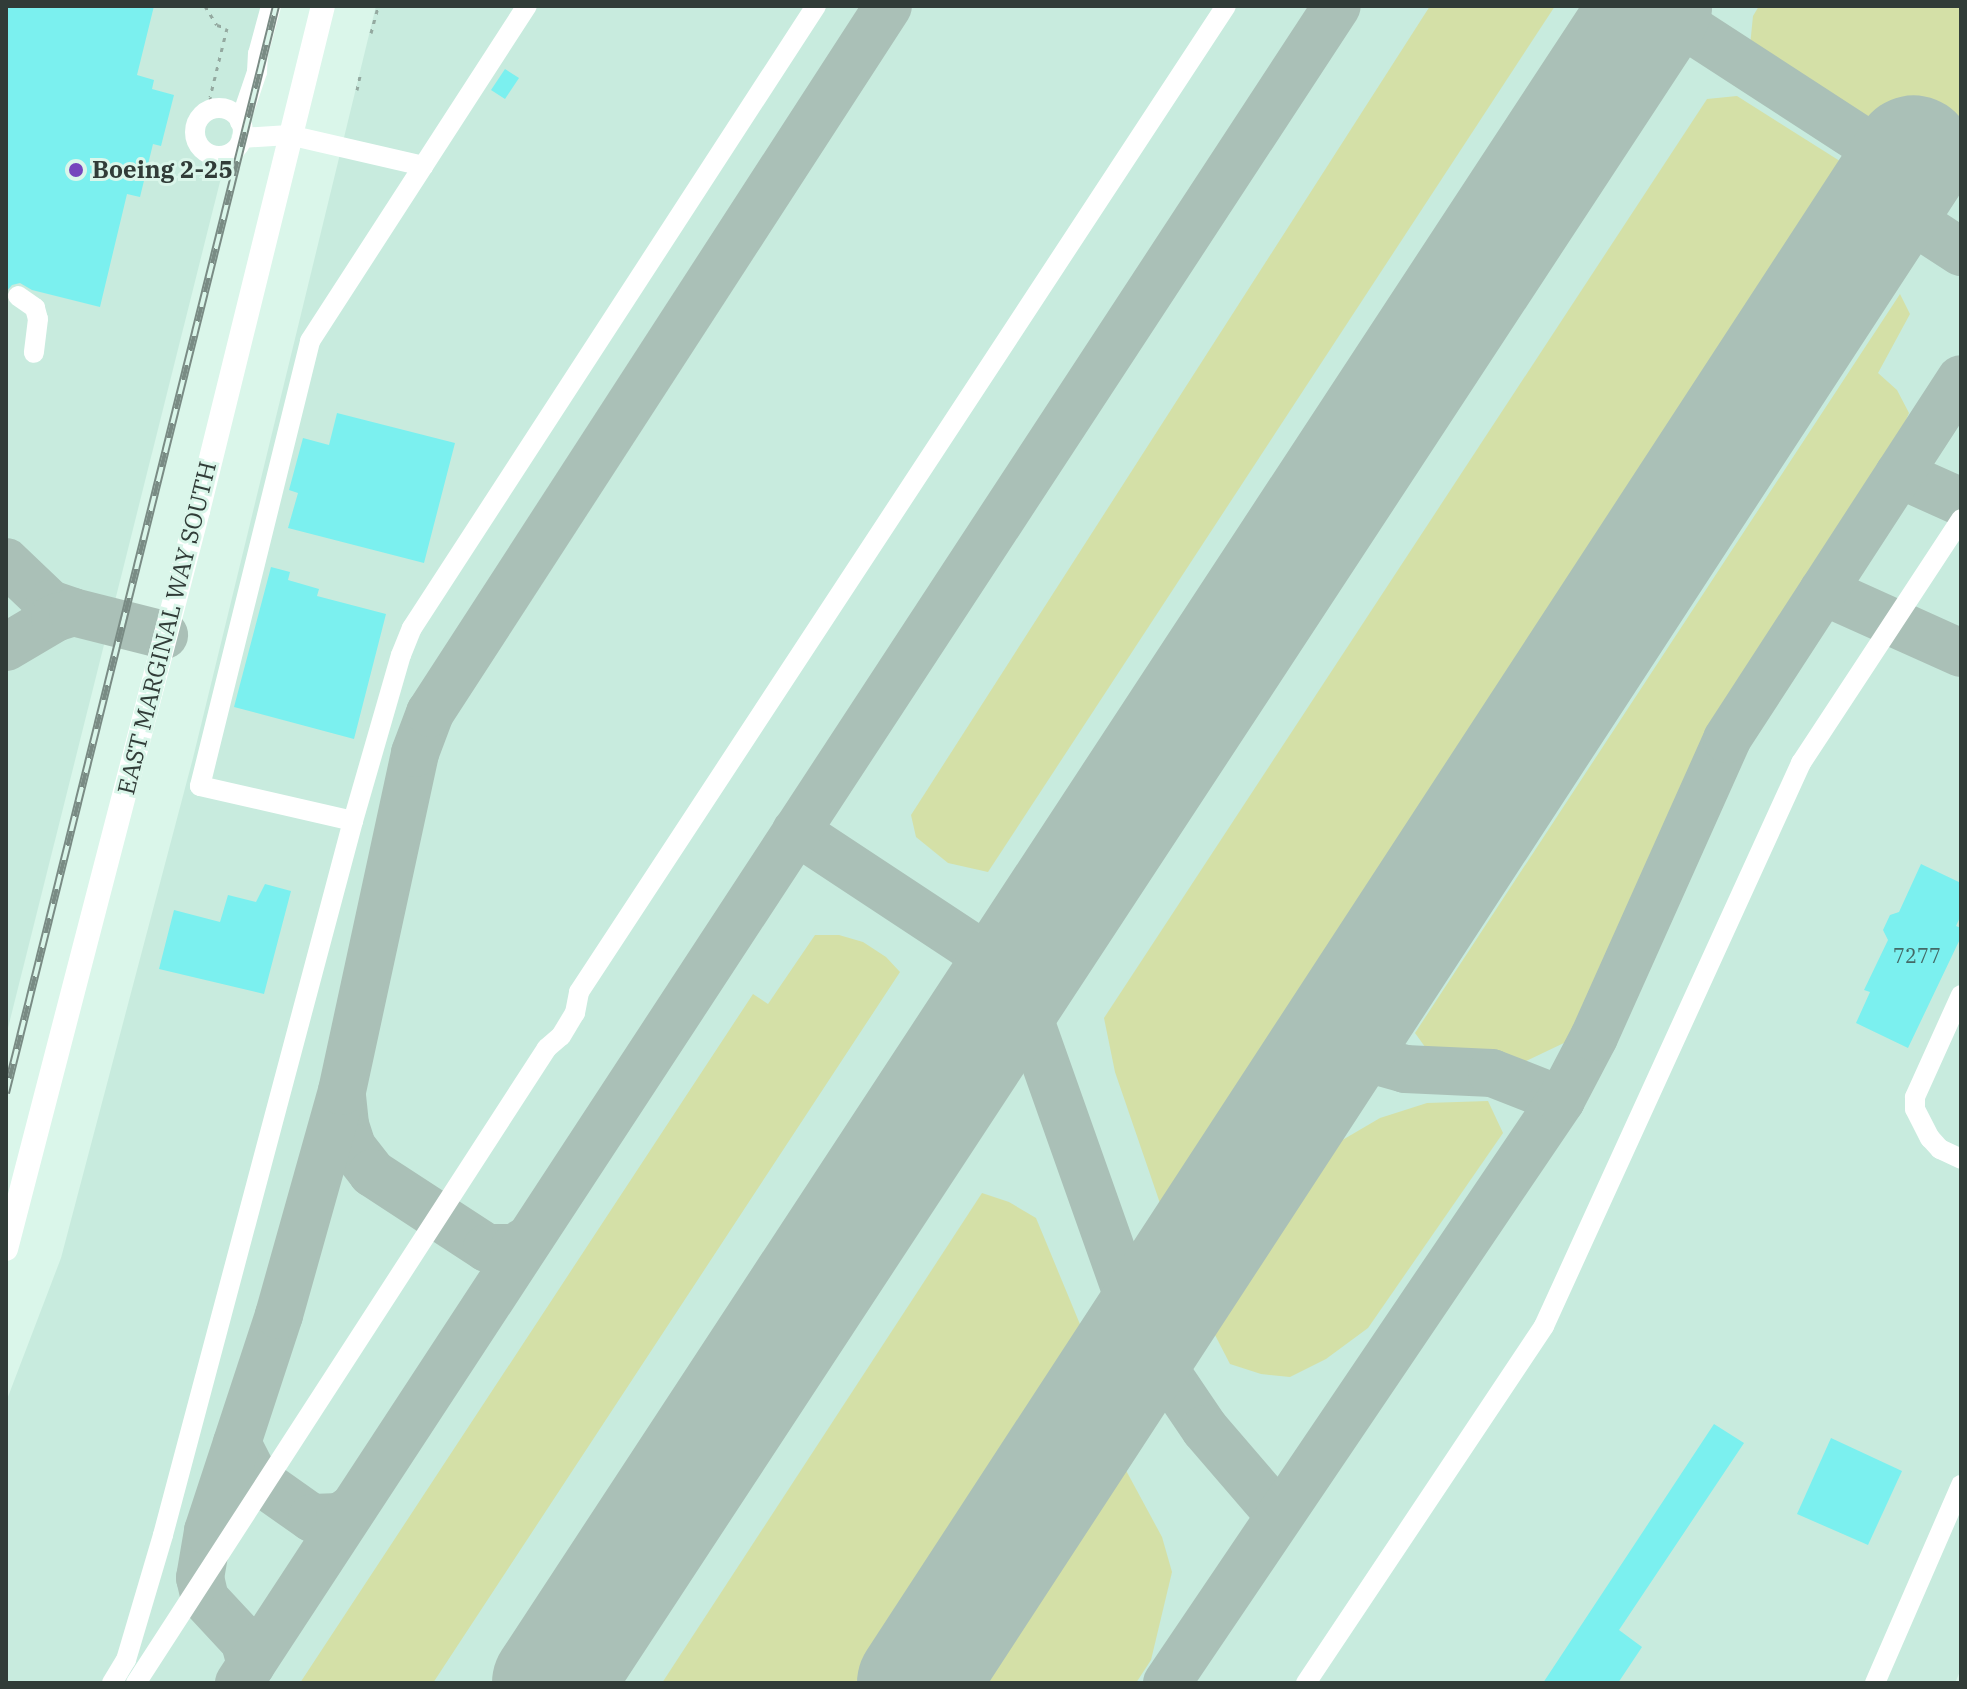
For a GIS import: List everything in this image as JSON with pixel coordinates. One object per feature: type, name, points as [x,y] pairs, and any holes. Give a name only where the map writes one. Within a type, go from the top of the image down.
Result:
[{"type":"main road","name":"EAST MARGINAL WAY SOUTH","points":[[6,1249],[198,511],[323,6]]},
{"type":"lane","points":[[241,130],[229,110],[205,112],[196,126],[201,147],[213,155],[227,154],[241,130],[271,6]]},
{"type":"lane","points":[[353,821],[200,786],[310,341],[527,6]]},
{"type":"lane","points":[[112,1683],[126,1660],[163,1535],[353,821],[401,655],[412,628],[816,6]]},
{"type":"lane","points":[[136,1683],[547,1048],[561,1036],[575,1013],[579,992],[1226,6]]},
{"type":"lane","points":[[241,130],[289,135],[423,166]]},
{"type":"lane","points":[[18,296],[35,308],[38,319],[34,353]]},
{"type":"lane","points":[[1306,1683],[1544,1326],[1801,763],[1961,519]]},
{"type":"lane","points":[[1961,995],[1915,1097],[1919,1121],[1930,1138],[1940,1149],[1961,1159]]},
{"type":"lane","points":[[1875,1683],[1961,1485]]},
{"type":"path","points":[[205,6],[217,25],[227,28],[210,97],[213,109]]},
{"type":"path","points":[[371,33],[378,6]]},
{"type":"path","points":[[357,90],[360,76]]},
{"type":"shaded area","points":[[6,6],[264,6],[6,1036]]},
{"type":"shaded area","points":[[376,6],[1961,6],[1961,1669],[1955,1683],[6,1683],[6,1402],[61,1258],[193,758]]},
{"type":"green space","points":[[1430,6],[1555,6],[988,872],[948,863],[916,837],[911,815]]},
{"type":"green space","points":[[1759,6],[1961,6],[1961,177],[1750,46],[1753,16]]},
{"type":"green space","points":[[1737,96],[1843,163],[1163,1212],[1115,1072],[1104,1018],[1707,99]]},
{"type":"green space","points":[[1900,294],[1910,314],[1878,373],[1897,390],[1909,413],[1900,434],[1713,720],[1586,1009],[1566,1042],[1524,1062],[1454,1058],[1428,1051],[1415,1033]]},
{"type":"green space","points":[[815,935],[839,935],[863,942],[886,957],[900,972],[433,1683],[300,1683],[753,994],[768,1004]]},
{"type":"green space","points":[[1488,1101],[1503,1133],[1368,1328],[1326,1359],[1290,1377],[1261,1374],[1230,1364],[1215,1335],[1339,1142],[1380,1118],[1427,1103]]},
{"type":"green space","points":[[982,1193],[1009,1202],[1036,1218],[1084,1334],[856,1683],[662,1683]]},
{"type":"green space","points":[[1122,1463],[1162,1537],[1172,1572],[1151,1660],[1136,1683],[976,1683]]},
{"type":"building","name":"Boeing 2-25","points":[[6,6],[154,6],[137,75],[154,80],[152,89],[174,95],[161,146],[153,144],[140,197],[127,194],[100,307],[32,290],[20,283],[12,285],[6,292]]},
{"type":"building","points":[[505,69],[519,78],[505,99],[491,90]]},
{"type":"building","points":[[337,413],[455,443],[424,563],[288,528],[298,493],[289,490],[303,438],[329,445]]},
{"type":"building","points":[[271,567],[290,572],[288,580],[319,589],[317,596],[386,614],[354,739],[234,707]]},
{"type":"building","points":[[1921,864],[1961,883],[1961,915],[1956,926],[1961,928],[1961,937],[1908,1048],[1856,1023],[1870,992],[1864,990],[1888,940],[1883,930],[1890,915],[1899,912]]},
{"type":"building","points":[[265,884],[291,891],[264,994],[159,969],[174,910],[220,922],[228,895],[256,902]]},
{"type":"building","points":[[1714,1424],[1744,1443],[1619,1630],[1642,1647],[1618,1683],[1543,1683]]},
{"type":"building","points":[[1831,1438],[1902,1471],[1868,1545],[1797,1514]]},
{"type":"taxiway","points":[[251,1665],[245,1642],[205,1599],[200,1578],[208,1531],[279,1315],[342,1091],[415,753],[430,713],[888,6]]},
{"type":"taxiway","points":[[239,1683],[1337,6]]},
{"type":"taxiway","points":[[1655,6],[1906,169]]},
{"type":"taxiway","points":[[1884,202],[1961,252]]},
{"type":"taxiway","points":[[1167,1683],[1561,1100],[1594,1037],[1727,739],[1961,379]]},
{"type":"taxiway","points":[[1899,474],[1961,502]]},
{"type":"taxiway","points":[[6,562],[50,604],[73,612]]},
{"type":"taxiway","points":[[1823,591],[1961,653]]},
{"type":"taxiway","points":[[6,647],[55,618],[73,612],[164,635]]},
{"type":"taxiway","points":[[796,831],[1014,975],[1142,1336],[1205,1429],[1278,1514]]},
{"type":"taxiway","points":[[1330,1048],[1405,1069],[1492,1073],[1561,1100]]},
{"type":"taxiway","points":[[342,1096],[345,1125],[352,1147],[372,1173],[487,1248],[514,1248],[529,1239]]},
{"type":"taxiway","points":[[237,1443],[254,1477],[312,1518],[340,1517],[352,1509]]},
{"type":"runway","points":[[552,1683],[1652,6]]},
{"type":"runway","points":[[917,1683],[1914,155]]},
{"type":"railway","points":[[6,1093],[276,6]]},
{"type":"place","name":"Boeing 2-25","points":[[76,170]]}]
